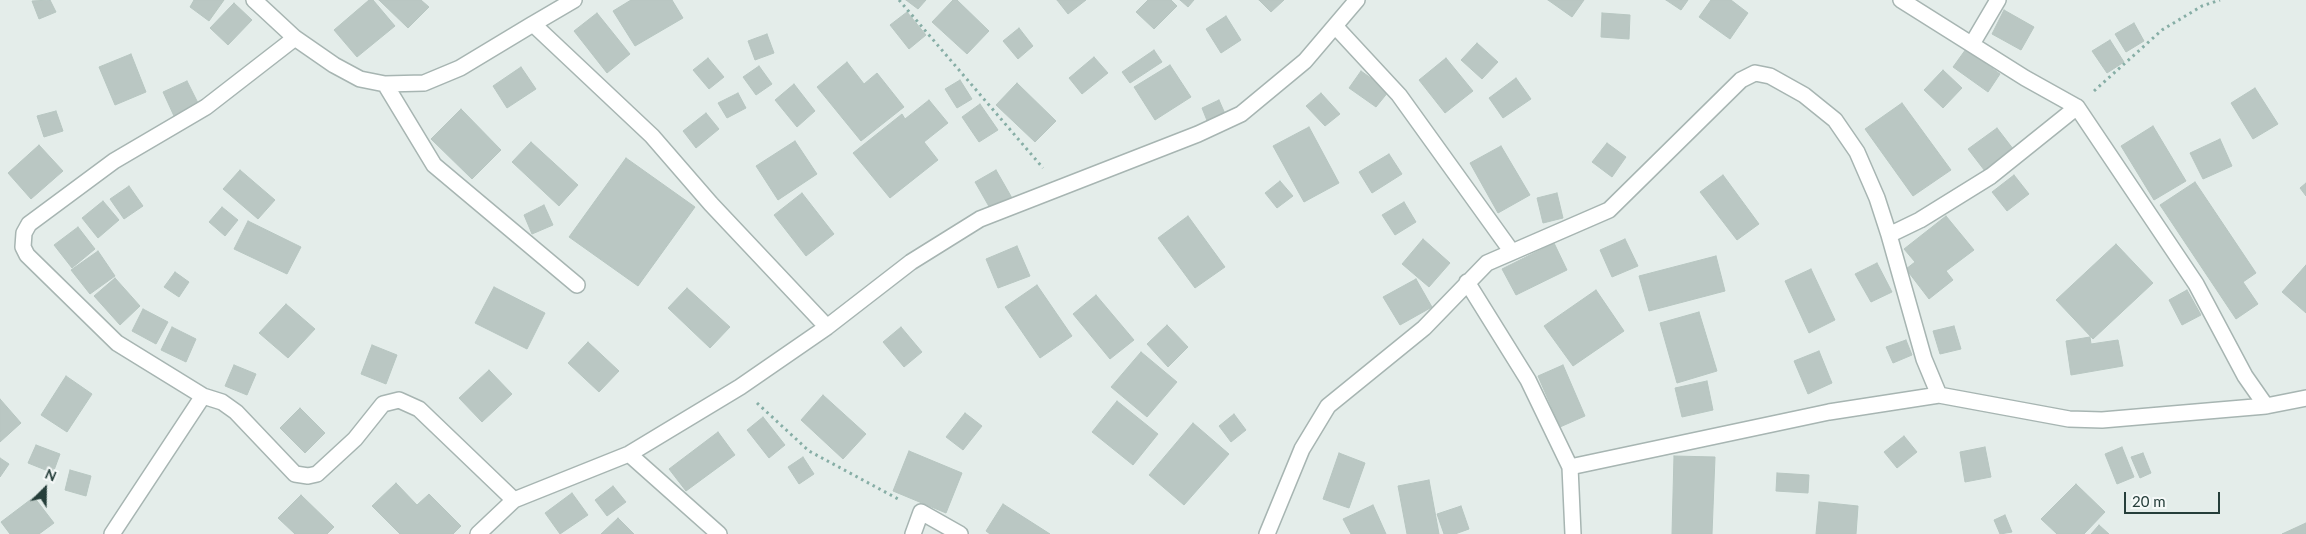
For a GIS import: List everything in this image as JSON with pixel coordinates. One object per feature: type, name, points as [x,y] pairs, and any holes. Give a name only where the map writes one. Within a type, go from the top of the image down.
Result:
[{"type":"street","points":[[254,0],[295,38],[360,79],[385,84],[424,83],[460,68],[574,0]]},
{"type":"street","points":[[478,534],[514,500],[629,454],[740,387],[827,327],[911,262],[980,219],[1198,134],[1241,114],[1305,61],[1356,0]]},
{"type":"street","points":[[1901,0],[2025,78],[2077,107],[2196,284],[2245,376],[2266,406]]},
{"type":"street","points":[[1972,44],[1998,0]]},
{"type":"street","points":[[533,24],[652,136],[711,204],[827,327]]},
{"type":"street","points":[[1335,26],[1399,95],[1512,252]]},
{"type":"street","points":[[295,38],[206,107],[114,161],[29,224],[24,233],[23,247],[28,255],[117,343],[203,396],[222,402],[236,412],[295,474],[308,476],[318,474],[355,439],[383,404],[399,400],[420,410],[514,500]]},
{"type":"street","points":[[1267,534],[1302,449],[1328,406],[1417,334],[1488,263],[1609,210],[1741,80],[1755,73],[1770,76],[1804,95],[1835,120],[1856,152],[1877,198],[1924,359],[1939,395]]},
{"type":"street","points":[[385,84],[434,166],[576,285]]},
{"type":"street","points":[[1889,235],[1920,220],[1991,176],[2077,107]]},
{"type":"street","points":[[1467,282],[1528,380],[1570,467],[1573,534]]},
{"type":"street","points":[[1570,467],[1829,412],[1939,395],[2069,419],[2102,420],[2266,406],[2306,398]]},
{"type":"street","points":[[112,534],[203,396]]},
{"type":"street","points":[[629,454],[719,534]]},
{"type":"street","points":[[913,534],[921,512],[960,534]]},
{"type":"path","points":[[899,0],[1059,187]]},
{"type":"path","points":[[2077,107],[2162,30],[2202,6],[2220,0]]},
{"type":"path","points":[[740,387],[809,451],[921,512]]},
{"type":"building","points":[[50,0],[56,12],[39,19],[32,1]]},
{"type":"building","points":[[194,0],[224,0],[209,21],[190,7]]},
{"type":"building","points":[[369,0],[373,0],[395,26],[357,57],[334,30]]},
{"type":"building","points":[[379,0],[421,0],[429,7],[408,28]]},
{"type":"building","points":[[631,0],[672,0],[683,18],[635,46],[613,11]]},
{"type":"building","points":[[906,0],[926,0],[918,9]]},
{"type":"building","points":[[953,0],[957,0],[989,31],[967,54],[932,22]]},
{"type":"building","points":[[1057,0],[1086,0],[1068,14]]},
{"type":"building","points":[[1148,0],[1171,0],[1177,6],[1154,29],[1136,12]]},
{"type":"building","points":[[1180,0],[1194,0],[1188,7]]},
{"type":"building","points":[[1259,0],[1284,0],[1271,12]]},
{"type":"building","points":[[1548,0],[1584,0],[1572,17]]},
{"type":"building","points":[[1666,0],[1688,0],[1681,10]]},
{"type":"building","points":[[1711,0],[1731,0],[1748,13],[1730,39],[1699,17]]},
{"type":"building","points":[[234,3],[252,20],[228,45],[210,28]]},
{"type":"building","points":[[2004,10],[2034,27],[2021,50],[1992,34]]},
{"type":"building","points":[[907,12],[926,35],[909,49],[890,25]]},
{"type":"building","points":[[597,13],[630,54],[607,73],[574,31]]},
{"type":"building","points":[[1602,13],[1630,15],[1629,39],[1601,37]]},
{"type":"building","points":[[1226,16],[1241,40],[1221,53],[1206,29]]},
{"type":"building","points":[[2134,23],[2144,41],[2126,52],[2115,34]]},
{"type":"building","points":[[1019,28],[1033,46],[1018,59],[1003,41]]},
{"type":"building","points":[[767,34],[774,53],[755,60],[748,41]]},
{"type":"building","points":[[2110,40],[2124,62],[2107,73],[2092,51]]},
{"type":"building","points":[[1477,43],[1498,62],[1482,79],[1461,60]]},
{"type":"building","points":[[1966,49],[2000,74],[1988,92],[1953,67]]},
{"type":"building","points":[[1154,50],[1162,62],[1130,83],[1122,72]]},
{"type":"building","points":[[131,54],[146,92],[115,105],[99,67]]},
{"type":"building","points":[[1094,57],[1108,73],[1082,94],[1069,78]]},
{"type":"building","points":[[708,58],[724,77],[709,89],[693,70]]},
{"type":"building","points":[[1446,58],[1473,91],[1445,113],[1419,80]]},
{"type":"building","points":[[847,62],[864,84],[877,73],[904,107],[861,141],[817,87]]},
{"type":"building","points":[[1170,65],[1191,97],[1155,120],[1134,87]]},
{"type":"building","points":[[759,66],[772,84],[756,95],[743,77]]},
{"type":"building","points":[[521,67],[536,89],[507,108],[493,86]]},
{"type":"building","points":[[1943,70],[1962,88],[1943,108],[1924,90]]},
{"type":"building","points":[[1361,71],[1389,91],[1376,107],[1349,88]]},
{"type":"building","points":[[1516,78],[1531,99],[1503,118],[1489,98]]},
{"type":"building","points":[[960,80],[972,99],[957,108],[945,89]]},
{"type":"building","points":[[187,81],[199,105],[174,116],[163,92]]},
{"type":"building","points":[[1017,83],[1056,121],[1035,142],[996,105]]},
{"type":"building","points":[[794,84],[815,111],[797,127],[775,100]]},
{"type":"building","points":[[2255,88],[2278,124],[2253,139],[2231,103]]},
{"type":"building","points":[[738,93],[746,108],[727,118],[718,103]]},
{"type":"building","points":[[1321,93],[1340,114],[1325,126],[1306,106]]},
{"type":"building","points":[[929,100],[948,123],[924,142],[938,160],[890,198],[853,153],[902,114],[905,119]]},
{"type":"building","points":[[1219,100],[1226,116],[1208,123],[1202,108]]},
{"type":"building","points":[[1902,103],[1951,170],[1913,196],[1865,129]]},
{"type":"building","points":[[980,104],[998,130],[979,142],[962,117]]},
{"type":"building","points":[[461,109],[501,150],[472,179],[431,139]]},
{"type":"building","points":[[56,111],[63,131],[44,137],[37,116]]},
{"type":"building","points":[[706,113],[719,129],[696,148],[683,131]]},
{"type":"building","points":[[2153,126],[2186,181],[2154,200],[2121,146]]},
{"type":"building","points":[[1309,127],[1339,183],[1304,202],[1273,146]]},
{"type":"building","points":[[1997,128],[2017,154],[1988,175],[1968,149]]},
{"type":"building","points":[[2220,139],[2232,166],[2203,179],[2190,153]]},
{"type":"building","points":[[795,141],[817,174],[778,200],[756,166]]},
{"type":"building","points":[[531,142],[578,185],[559,206],[512,162]]},
{"type":"building","points":[[1607,143],[1626,157],[1612,177],[1592,162]]},
{"type":"building","points":[[39,145],[63,171],[31,199],[8,173]]},
{"type":"building","points":[[1501,146],[1530,195],[1498,213],[1470,163]]},
{"type":"building","points":[[1389,154],[1402,174],[1372,193],[1359,172]]},
{"type":"building","points":[[626,158],[695,207],[638,286],[569,237]]},
{"type":"building","points":[[240,170],[275,200],[258,219],[223,189]]},
{"type":"building","points":[[996,170],[1012,198],[991,210],[975,182]]},
{"type":"building","points":[[1723,175],[1759,224],[1737,240],[1700,192]]},
{"type":"building","points":[[2014,175],[2029,194],[2007,211],[1992,192]]},
{"type":"building","points":[[1280,181],[1293,196],[1277,208],[1265,193]]},
{"type":"building","points":[[2195,182],[2256,273],[2243,282],[2258,304],[2236,319],[2160,205]]},
{"type":"building","points":[[2306,183],[2306,196],[2300,188]]},
{"type":"building","points":[[129,186],[143,206],[124,219],[110,199]]},
{"type":"building","points":[[802,193],[834,234],[806,256],[774,215]]},
{"type":"building","points":[[1557,193],[1563,218],[1543,223],[1537,198]]},
{"type":"building","points":[[103,201],[119,220],[98,238],[82,218]]},
{"type":"building","points":[[1404,202],[1416,222],[1395,235],[1382,215]]},
{"type":"building","points":[[544,205],[553,225],[532,234],[524,215]]},
{"type":"building","points":[[222,207],[238,220],[225,236],[209,222]]},
{"type":"building","points":[[1188,216],[1225,267],[1195,288],[1158,238]]},
{"type":"building","points":[[1946,216],[1974,250],[1946,271],[1953,280],[1929,299],[1906,269],[1915,262],[1904,249]]},
{"type":"building","points":[[248,221],[301,247],[287,274],[234,249]]},
{"type":"building","points":[[78,227],[95,249],[72,268],[54,245]]},
{"type":"building","points":[[1423,239],[1450,263],[1429,287],[1402,264]]},
{"type":"building","points":[[1625,239],[1638,266],[1612,277],[1600,250]]},
{"type":"building","points":[[1554,243],[1567,270],[1516,295],[1502,269]]},
{"type":"building","points":[[2116,244],[2153,283],[2093,339],[2056,300]]},
{"type":"building","points":[[1017,246],[1030,276],[998,288],[986,259]]},
{"type":"building","points":[[98,251],[115,276],[90,294],[71,270]]},
{"type":"building","points":[[1716,256],[1725,291],[1649,311],[1639,276]]},
{"type":"building","points":[[1877,263],[1892,292],[1871,302],[1855,274]]},
{"type":"building","points":[[2306,265],[2306,313],[2282,292]]},
{"type":"building","points":[[1811,269],[1835,320],[1809,333],[1785,281]]},
{"type":"building","points":[[175,272],[189,282],[179,297],[164,287]]},
{"type":"building","points":[[115,278],[140,306],[120,325],[94,296]]},
{"type":"building","points":[[1416,279],[1432,307],[1400,325],[1383,297]]},
{"type":"building","points":[[1037,285],[1072,336],[1040,358],[1005,307]]},
{"type":"building","points":[[494,287],[545,313],[527,349],[475,323]]},
{"type":"building","points":[[687,288],[730,327],[710,348],[668,308]]},
{"type":"building","points":[[1596,290],[1624,331],[1573,366],[1544,326]]},
{"type":"building","points":[[2187,290],[2201,315],[2182,325],[2169,300]]},
{"type":"building","points":[[1096,295],[1134,340],[1110,359],[1073,314]]},
{"type":"building","points":[[286,304],[315,329],[288,358],[259,333]]},
{"type":"building","points":[[143,309],[168,322],[156,344],[132,331]]},
{"type":"building","points":[[1699,312],[1717,371],[1677,383],[1660,323]]},
{"type":"building","points":[[1167,325],[1188,347],[1168,367],[1147,344]]},
{"type":"building","points":[[1954,326],[1961,349],[1940,354],[1933,331]]},
{"type":"building","points":[[172,327],[196,339],[186,362],[161,350]]},
{"type":"building","points":[[901,327],[922,352],[904,367],[883,342]]},
{"type":"building","points":[[2090,337],[2091,344],[2118,340],[2123,366],[2071,375],[2066,341]]},
{"type":"building","points":[[1906,340],[1912,355],[1893,363],[1886,347]]},
{"type":"building","points":[[588,342],[619,371],[599,392],[568,363]]},
{"type":"building","points":[[372,345],[397,355],[386,384],[361,374]]},
{"type":"building","points":[[1819,351],[1832,383],[1808,394],[1794,361]]},
{"type":"building","points":[[1141,352],[1177,382],[1147,417],[1111,387]]},
{"type":"building","points":[[234,365],[256,374],[247,395],[225,386]]},
{"type":"building","points":[[1563,365],[1585,416],[1560,427],[1538,376]]},
{"type":"building","points":[[489,370],[512,394],[482,422],[459,398]]},
{"type":"building","points":[[66,376],[92,394],[67,432],[41,415]]},
{"type":"building","points":[[1707,381],[1713,410],[1682,417],[1675,388]]},
{"type":"building","points":[[823,395],[866,434],[843,459],[801,420]]},
{"type":"building","points":[[0,399],[21,423],[0,442]]},
{"type":"building","points":[[1117,401],[1158,434],[1133,465],[1092,432]]},
{"type":"building","points":[[300,408],[325,433],[305,453],[280,428]]},
{"type":"building","points":[[965,413],[982,426],[963,450],[946,437]]},
{"type":"building","points":[[1234,414],[1246,430],[1231,442],[1219,426]]},
{"type":"building","points":[[763,417],[785,445],[769,458],[747,430]]},
{"type":"building","points":[[1193,423],[1229,454],[1184,505],[1149,475]]},
{"type":"building","points":[[718,432],[735,455],[686,491],[669,469]]},
{"type":"building","points":[[1904,436],[1917,452],[1897,468],[1884,452]]},
{"type":"building","points":[[36,445],[60,454],[53,473],[28,463]]},
{"type":"building","points":[[1985,447],[1991,477],[1965,482],[1960,452]]},
{"type":"building","points":[[2122,447],[2134,477],[2117,484],[2105,454]]},
{"type":"building","points":[[909,451],[962,473],[946,513],[893,491]]},
{"type":"building","points":[[1339,453],[1365,463],[1349,508],[1323,499]]},
{"type":"building","points":[[2143,453],[2151,473],[2140,478],[2131,457]]},
{"type":"building","points":[[1674,456],[1715,457],[1712,534],[1672,534]]},
{"type":"building","points":[[803,457],[814,474],[799,484],[788,467]]},
{"type":"building","points":[[0,458],[9,464],[0,477]]},
{"type":"building","points":[[70,470],[91,476],[86,496],[65,490]]},
{"type":"building","points":[[1777,473],[1809,475],[1808,493],[1776,491]]},
{"type":"building","points":[[1429,480],[1439,534],[1407,534],[1398,486]]},
{"type":"building","points":[[396,483],[417,505],[429,494],[461,526],[453,534],[400,534],[372,506]]},
{"type":"building","points":[[2076,484],[2105,512],[2084,534],[2057,534],[2041,519]]},
{"type":"building","points":[[613,486],[626,502],[607,516],[595,500]]},
{"type":"building","points":[[572,493],[588,515],[560,534],[545,513]]},
{"type":"building","points":[[301,495],[334,527],[327,534],[295,534],[278,518]]},
{"type":"building","points":[[34,497],[54,523],[39,534],[10,534],[1,522]]},
{"type":"building","points":[[1819,502],[1858,506],[1856,534],[1816,534]]},
{"type":"building","points":[[1003,504],[1050,534],[990,534],[986,531]]},
{"type":"building","points":[[1373,505],[1386,534],[1351,534],[1343,519]]},
{"type":"building","points":[[1461,506],[1469,529],[1455,534],[1444,534],[1437,514]]},
{"type":"building","points":[[2005,515],[2012,532],[2000,534],[1994,520]]},
{"type":"building","points":[[618,518],[634,534],[601,534]]},
{"type":"building","points":[[2306,523],[2306,534],[2282,534]]},
{"type":"building","points":[[2099,525],[2109,534],[2091,534]]}]
